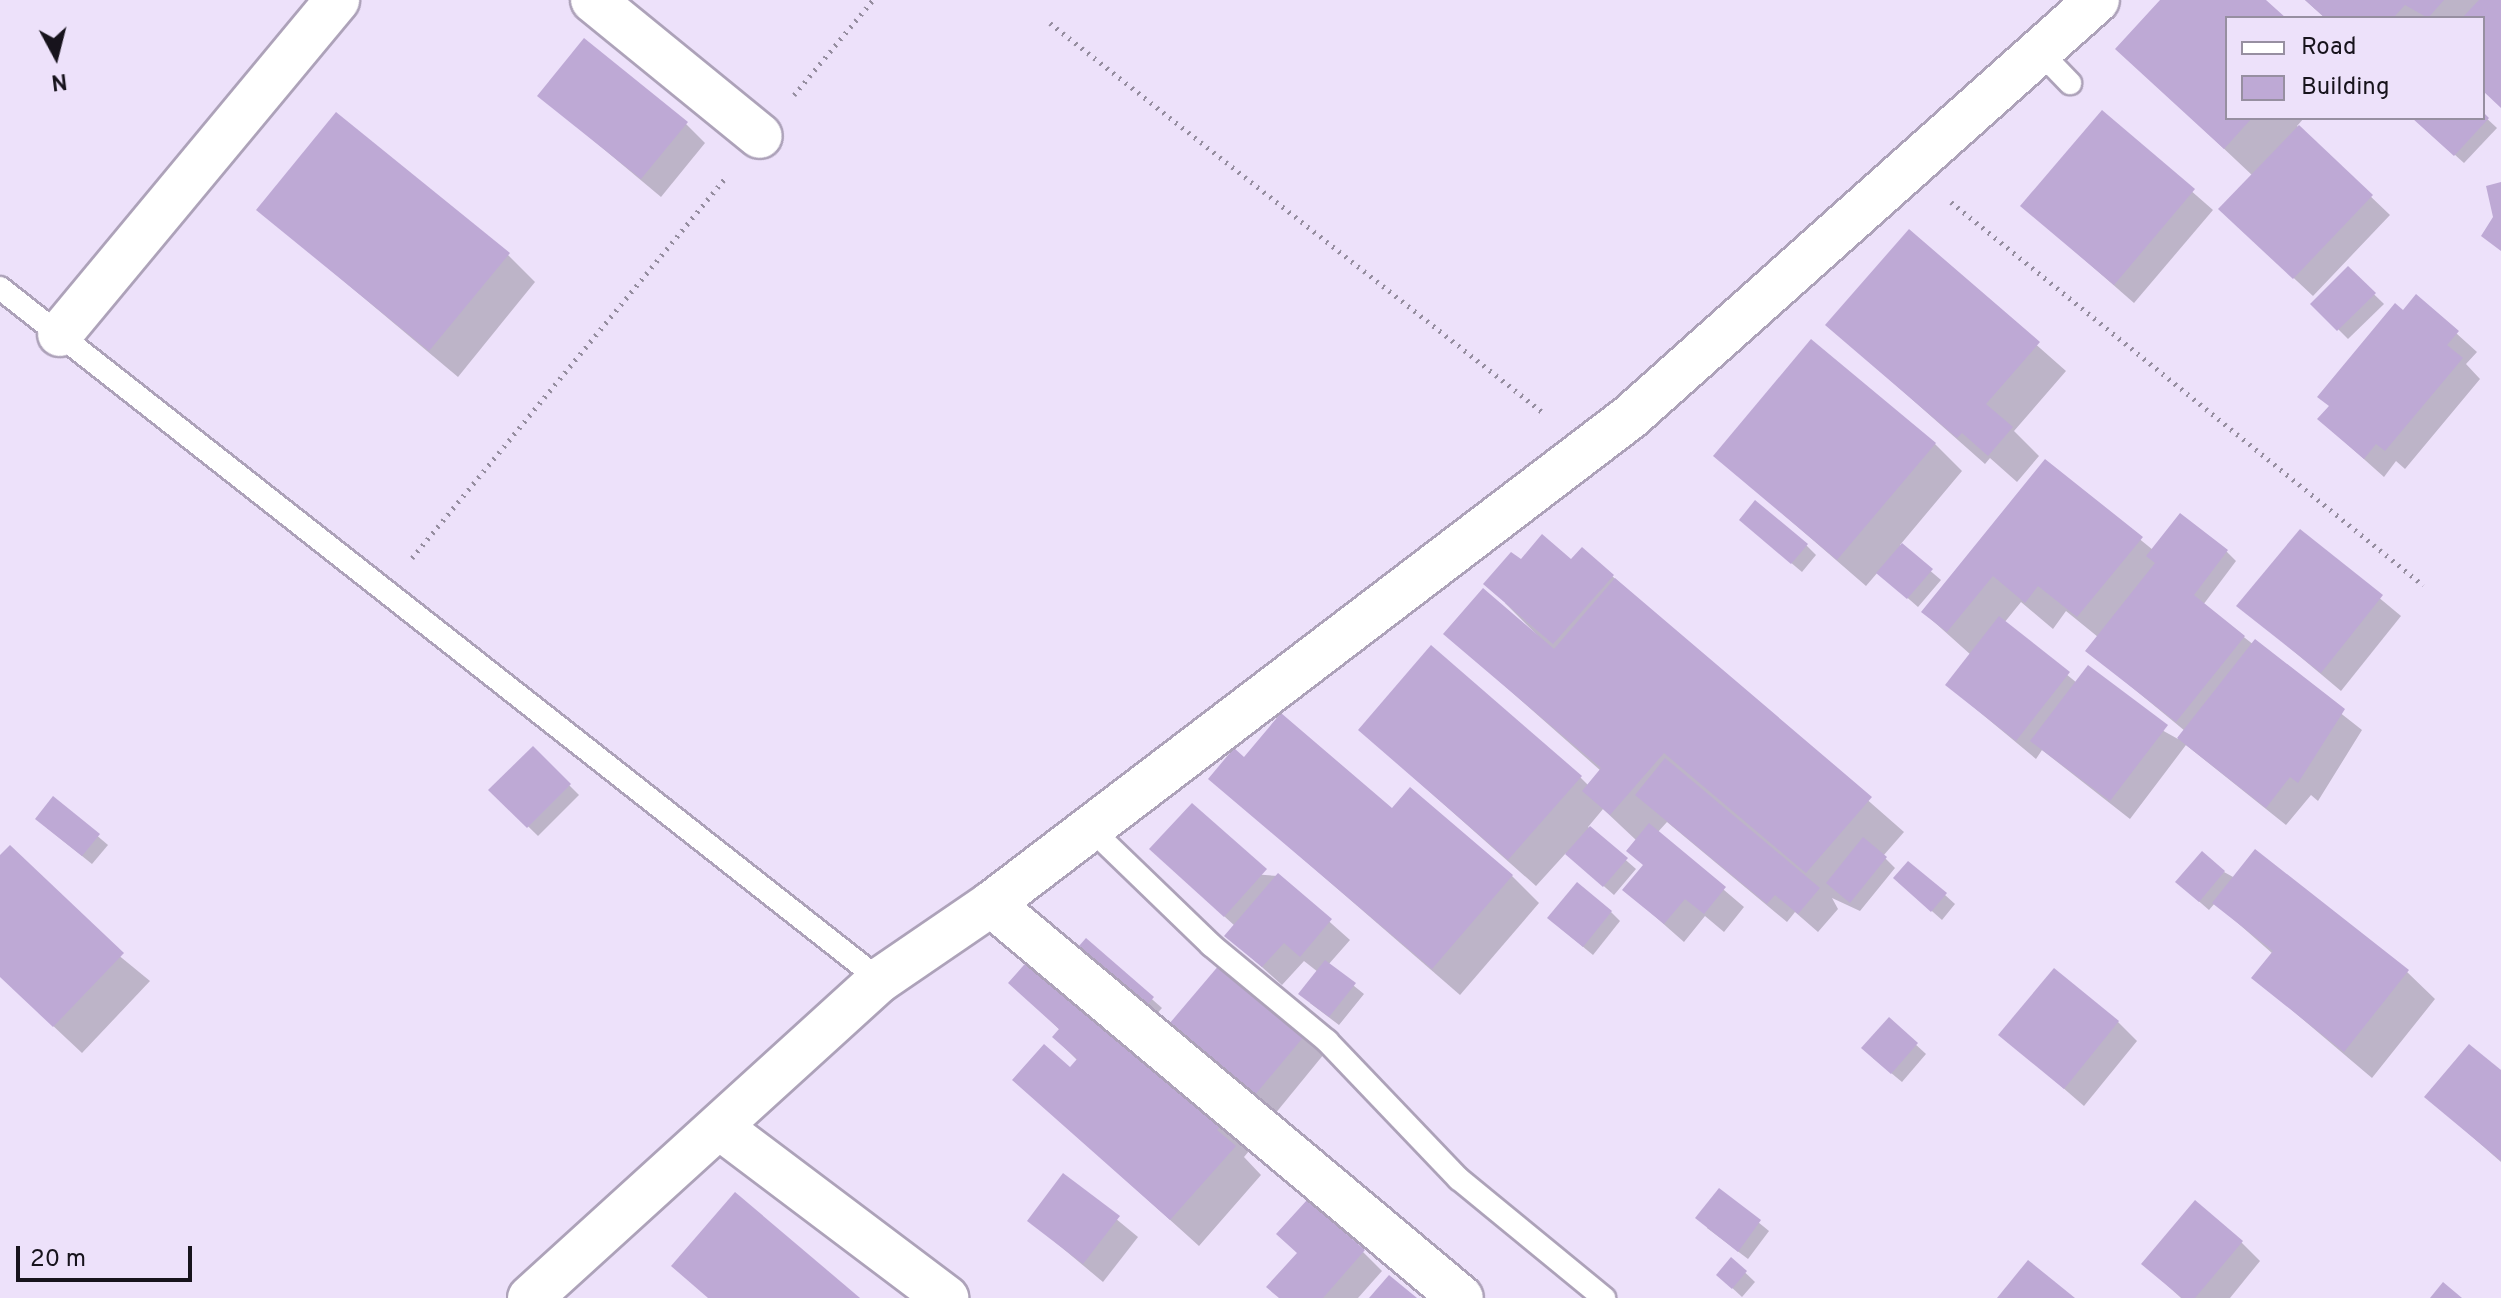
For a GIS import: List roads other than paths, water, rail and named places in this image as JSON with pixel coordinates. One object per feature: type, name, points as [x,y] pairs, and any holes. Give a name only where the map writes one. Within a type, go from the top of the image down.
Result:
[{"type":"street","points":[[60,334],[337,0]]},
{"type":"street","points":[[593,0],[760,136]]},
{"type":"street","points":[[530,1298],[722,1129],[880,980],[991,904],[1586,447],[1630,417],[1907,166],[2056,68],[2097,0]]},
{"type":"street","points":[[991,904],[1461,1298]]},
{"type":"street","points":[[722,1129],[946,1298]]},
{"type":"lane","points":[[0,288],[388,586],[880,980]]},
{"type":"lane","points":[[1089,827],[1211,945],[1327,1041],[1459,1179],[1604,1298]]}]
